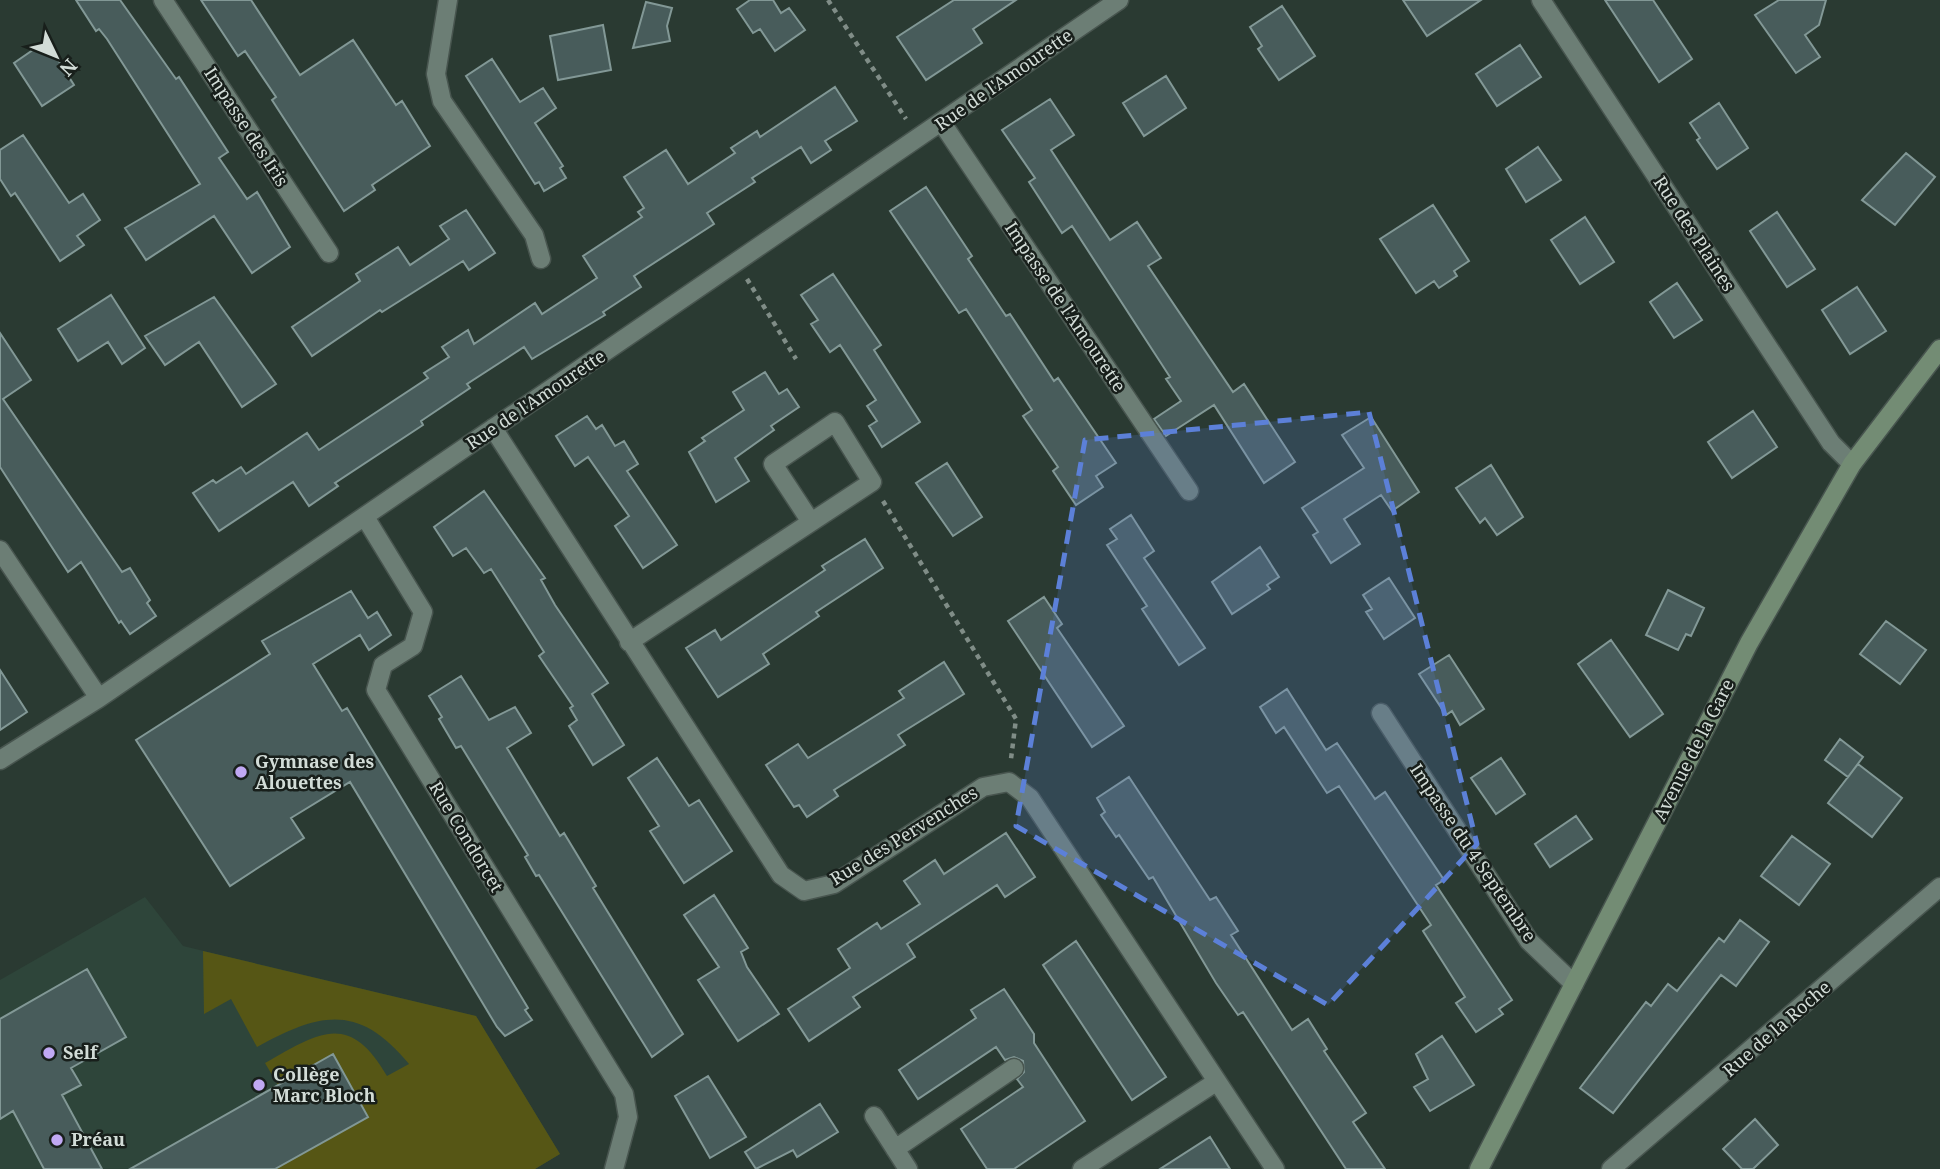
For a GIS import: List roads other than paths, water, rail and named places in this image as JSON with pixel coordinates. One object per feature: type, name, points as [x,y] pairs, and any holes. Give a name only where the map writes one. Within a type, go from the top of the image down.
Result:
[{"type":"street","name":"Impasse des Iris","points":[[163,0],[329,253]]},
{"type":"street","points":[[448,0],[436,74],[442,100],[534,235],[541,259]]},
{"type":"street","name":"Rue de l'Amourette","points":[[0,760],[99,698],[366,517],[1119,0]]},
{"type":"street","name":"Rue des Plaines","points":[[1541,0],[1831,443],[1852,464]]},
{"type":"street","name":"Impasse de l'Amourette","points":[[942,123],[1189,491]]},
{"type":"street","name":"Avenue de la Gare","points":[[1479,1169],[1749,643],[1852,464],[1940,349]]},
{"type":"street","points":[[629,642],[872,482],[835,422],[773,464],[811,522]]},
{"type":"street","name":"Rue des Pervenches","points":[[493,428],[781,875],[804,891],[834,884],[982,787],[1009,782],[1030,798],[1216,1082]]},
{"type":"street","name":"Rue Condorcet","points":[[366,517],[423,612],[414,646],[383,666],[376,690],[624,1094],[628,1117],[614,1169]]},
{"type":"street","points":[[0,550],[99,698]]},
{"type":"street","name":"Impasse du 4 Septembre","points":[[1381,713],[1529,942],[1574,984]]},
{"type":"street","name":"Rue de la Roche","points":[[1612,1169],[1940,887]]},
{"type":"street","points":[[895,1149],[1014,1068]]},
{"type":"street","points":[[1082,1169],[1216,1082],[1275,1169]]},
{"type":"street","points":[[874,1116],[908,1169]]},
{"type":"place","name":"Gymnase des Alouettes","points":[[241,772]]},
{"type":"place","name":"Self","points":[[49,1053]]},
{"type":"place","name":"Collège Marc Bloch","points":[[259,1085]]},
{"type":"place","name":"Préau","points":[[57,1140]]}]
